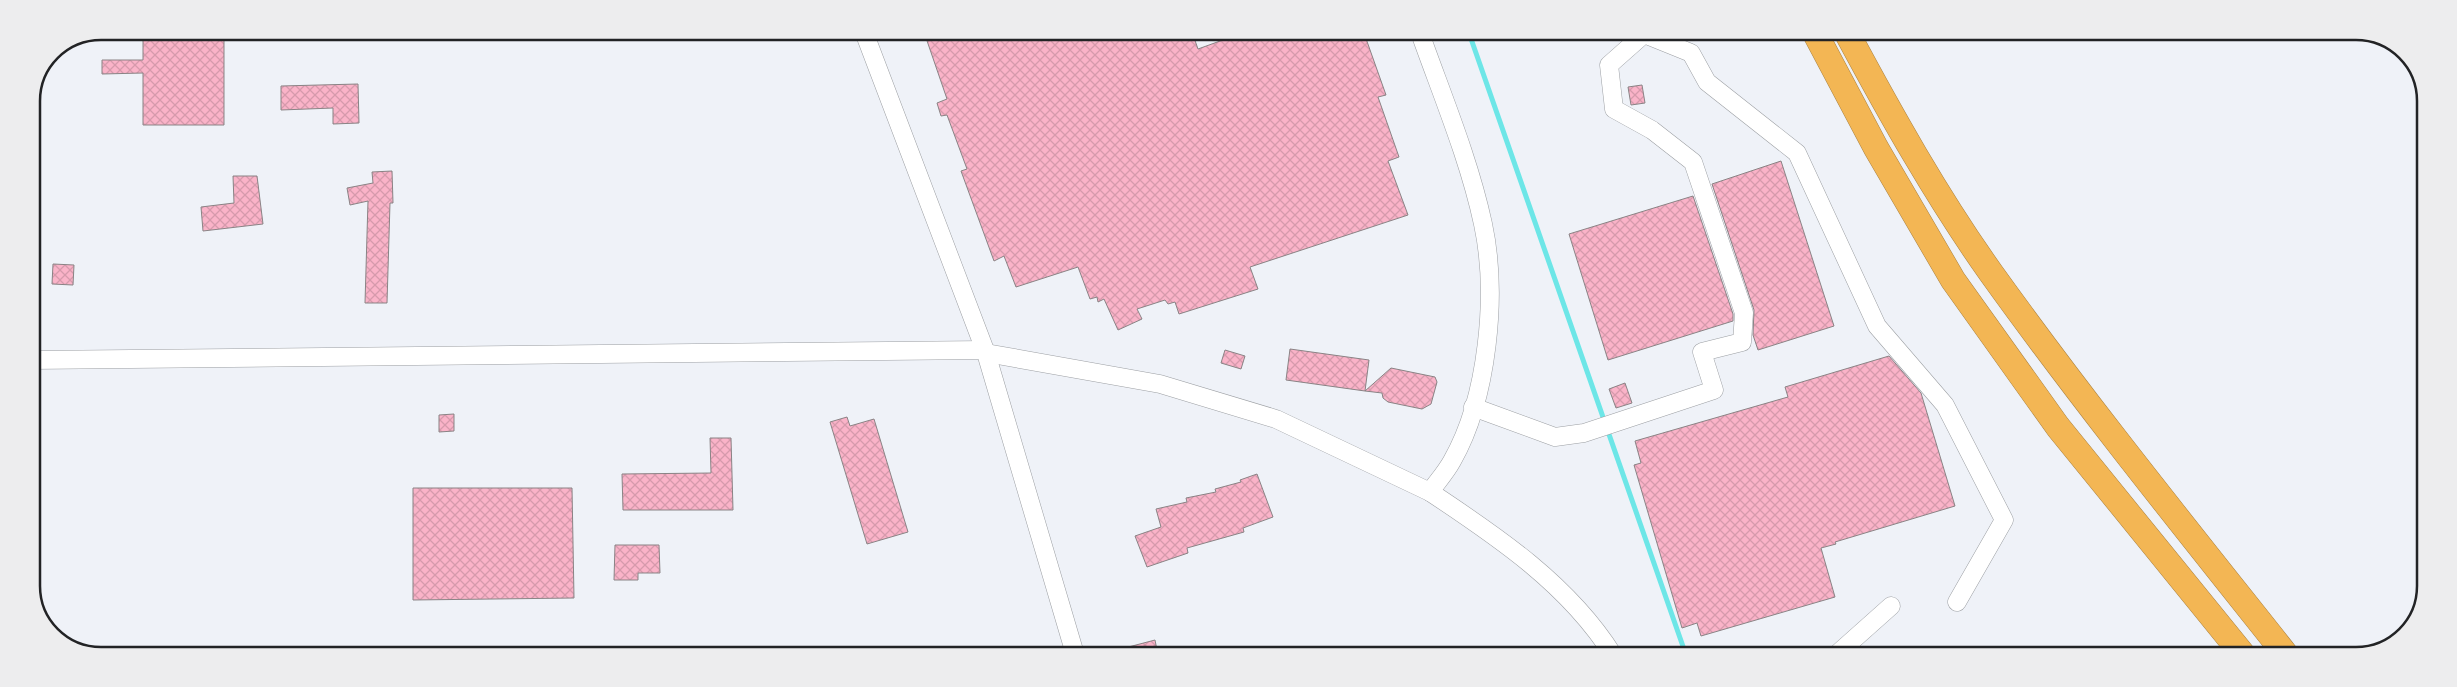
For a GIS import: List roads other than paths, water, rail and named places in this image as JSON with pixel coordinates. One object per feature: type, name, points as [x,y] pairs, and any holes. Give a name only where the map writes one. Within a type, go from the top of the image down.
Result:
[{"type":"highway","points":[[1819,40],[1876,148],[1953,280],[2058,426],[2237,647]]},
{"type":"highway","points":[[1851,40],[1897,126],[1991,272],[2160,497],[2280,647]]},
{"type":"street","points":[[867,40],[985,351],[1073,647]]},
{"type":"street","points":[[1422,40],[1461,150],[1483,224],[1490,276],[1490,321],[1482,371],[1473,407],[1452,461],[1430,492]]},
{"type":"street","points":[[1473,407],[1555,437],[1584,433],[1714,390],[1702,352],[1742,342],[1744,313],[1693,162],[1652,130],[1614,109],[1609,65],[1637,40]]},
{"type":"street","points":[[1659,40],[1691,53],[1707,82],[1797,153],[1877,326],[1946,405],[2004,520],[1957,602]]},
{"type":"street","points":[[40,360],[985,351],[1160,384],[1276,419],[1430,492],[1480,525],[1541,572],[1598,632],[1608,647]]},
{"type":"street","points":[[1845,647],[1891,606]]},
{"type":"waterway","points":[[1471,40],[1683,647]]}]
